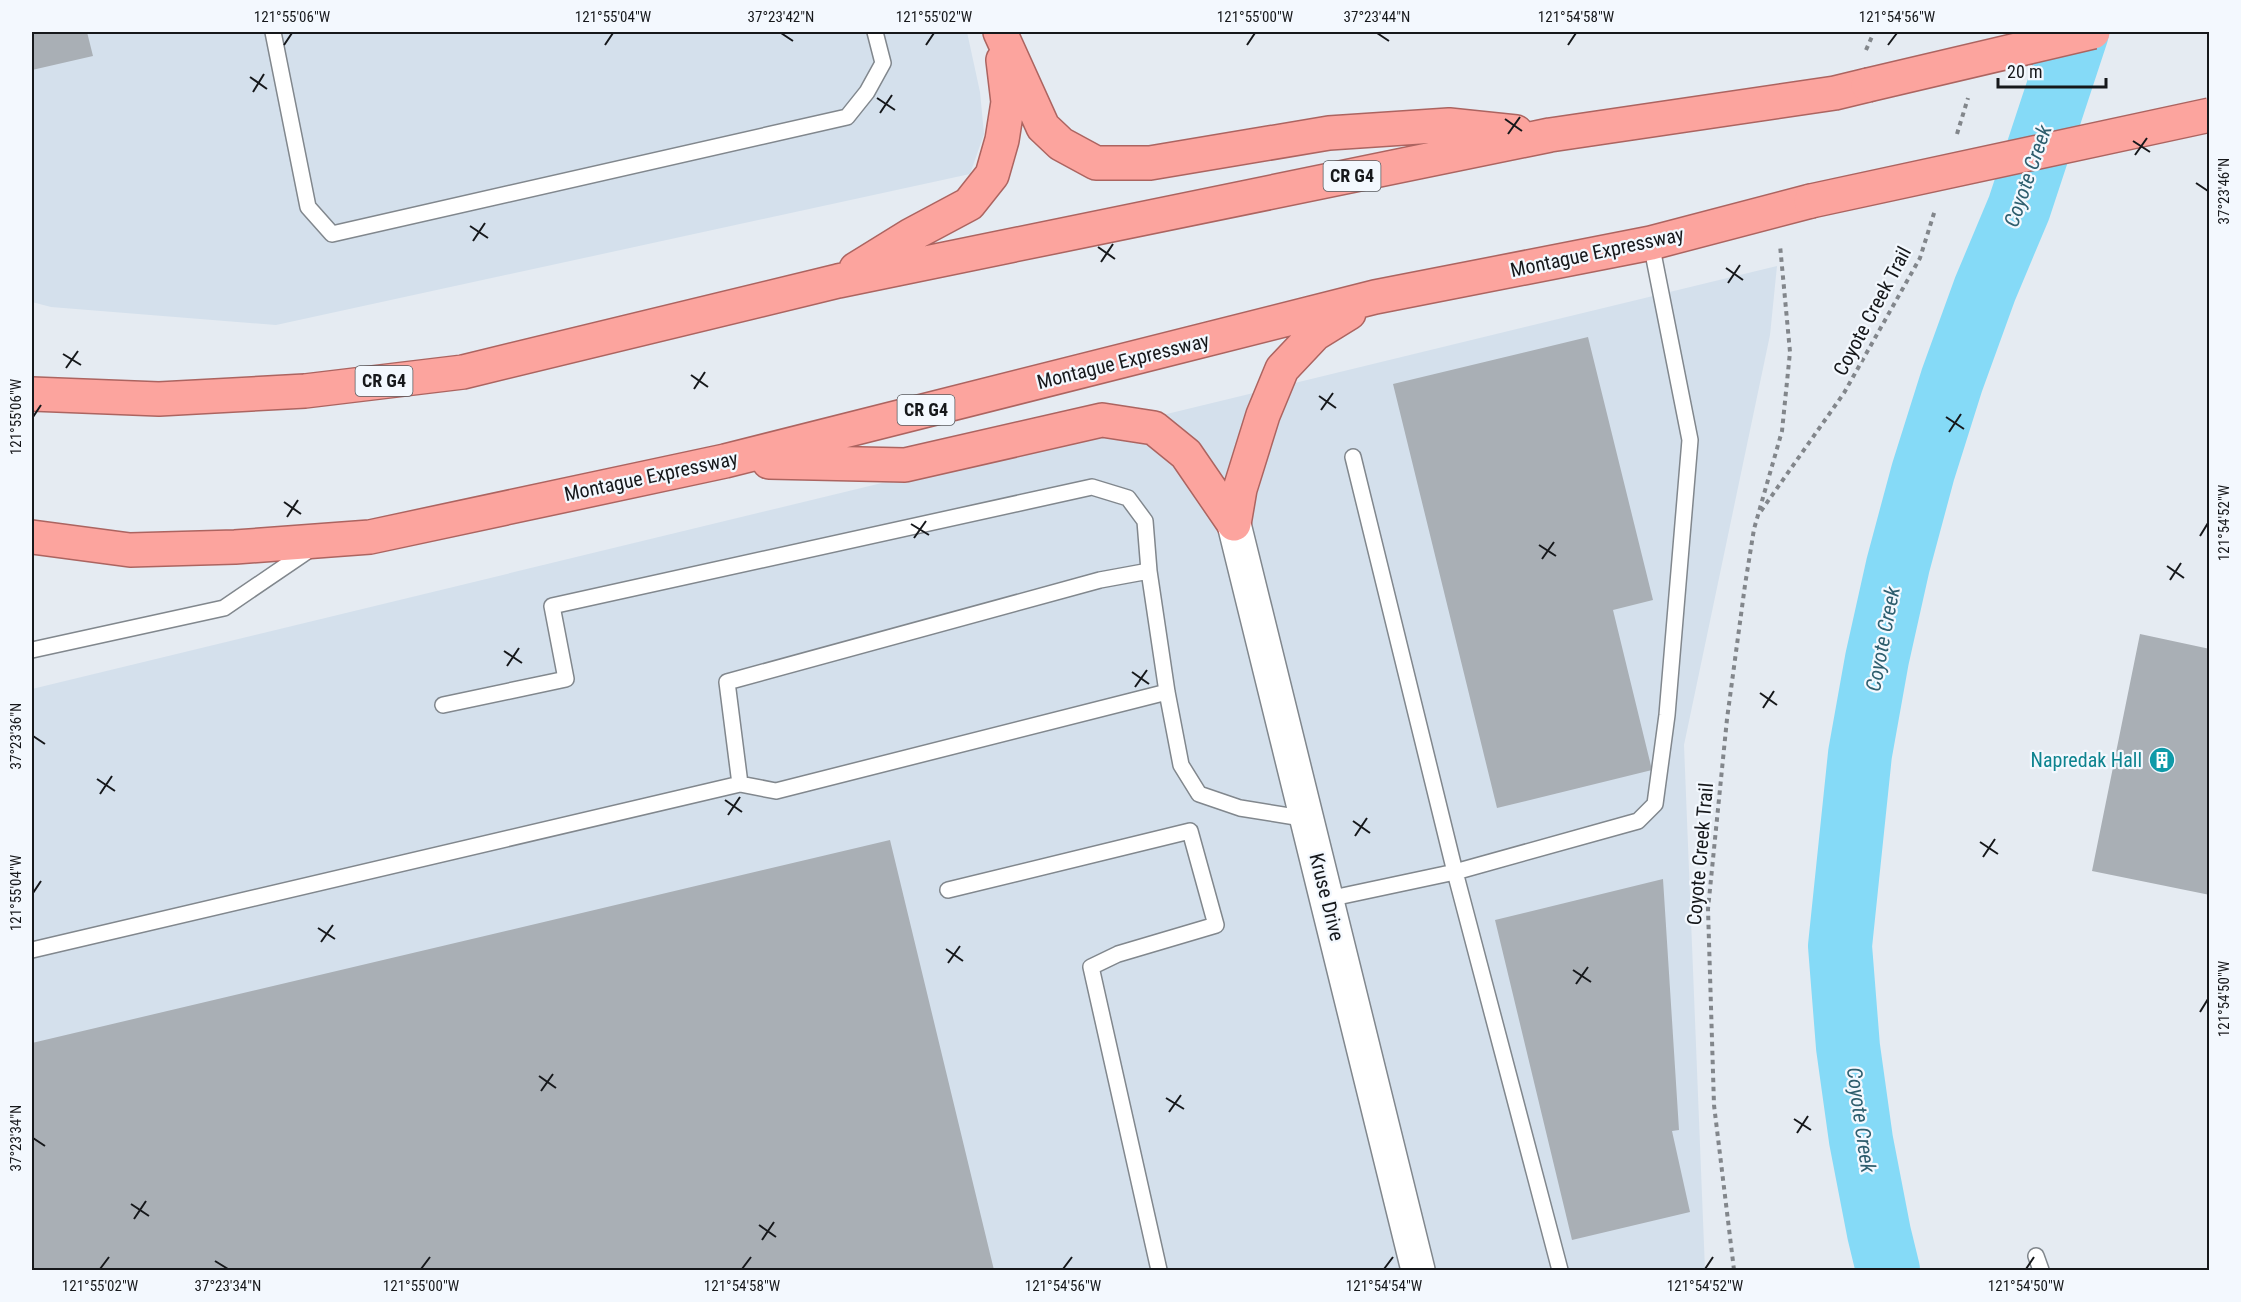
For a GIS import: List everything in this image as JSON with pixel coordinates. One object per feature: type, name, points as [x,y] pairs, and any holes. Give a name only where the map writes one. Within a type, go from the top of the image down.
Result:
[{"type":"highway","points":[[838,281],[911,235],[969,204],[992,175],[1002,140],[1008,102],[1000,32],[1043,127],[1060,144],[1096,164],[1150,163],[1329,133],[1449,125],[1550,135]]},
{"type":"highway","name":"CR G4","points":[[32,394],[159,399],[305,391],[463,372],[838,281],[1550,135],[1835,93],[2093,32]]},
{"type":"highway","name":"Montague Expressway","points":[[32,537],[130,550],[235,547],[370,537],[725,461],[1375,297],[1651,243],[1811,201],[2210,115]]},
{"type":"highway","points":[[1234,524],[1240,489],[1263,415],[1282,369],[1315,334],[1375,297]]},
{"type":"highway","points":[[725,461],[905,465],[1102,420],[1154,428],[1186,454],[1234,524]]},
{"type":"street","name":"Kruse Drive","points":[[1234,524],[1418,1270]]},
{"type":"lane","points":[[273,32],[308,207],[332,234],[847,117],[867,92],[882,63],[876,32]]},
{"type":"lane","points":[[1328,899],[1455,872],[1638,821],[1655,804],[1667,716],[1690,440],[1651,243]]},
{"type":"lane","points":[[1353,457],[1455,872],[1560,1270]]},
{"type":"lane","points":[[443,705],[566,679],[552,606],[1092,486],[1128,498],[1144,521],[1167,692],[1181,765],[1200,794],[1240,808],[1308,819]]},
{"type":"lane","points":[[32,650],[224,608],[322,541]]},
{"type":"lane","points":[[740,784],[728,682],[1100,580],[1149,571]]},
{"type":"lane","points":[[32,950],[740,784],[776,791],[1167,692]]},
{"type":"lane","points":[[948,890],[1190,831],[1216,925],[1118,954],[1091,967],[1159,1270]]},
{"type":"path","points":[[1954,145],[1971,88]]},
{"type":"path","name":"Coyote Creek Trail","points":[[1759,514],[1844,393],[1920,258],[1937,201]]},
{"type":"path","name":"Coyote Creek Trail","points":[[1734,1270],[1714,1105],[1708,909],[1729,708],[1745,585],[1759,514],[1782,431],[1790,352],[1776,211]]},
{"type":"shaded area","points":[[32,32],[967,32],[980,92],[984,134],[970,174],[276,325],[51,307],[32,302]]},
{"type":"shaded area","points":[[1777,266],[1770,335],[1684,745],[1705,1270],[32,1270],[32,689]]},
{"type":"building","points":[[32,32],[87,32],[93,56],[32,70]]},
{"type":"building","points":[[1588,337],[1653,600],[1613,610],[1652,770],[1497,808],[1393,384]]},
{"type":"building","name":"Napredak Hall","points":[[2140,634],[2210,649],[2210,895],[2092,871]]},
{"type":"building","points":[[890,840],[994,1270],[32,1270],[32,1043]]},
{"type":"building","points":[[1663,879],[1679,1130],[1672,1131],[1690,1212],[1572,1240],[1495,920]]},
{"type":"waterway","name":"Coyote Creek","points":[[1888,1270],[1861,1140],[1848,1047],[1840,946],[1860,754],[1877,659],[1898,565],[1923,472],[1952,380],[1985,289],[2019,208],[2077,32]]},
{"type":"place","name":"Napredak Hall","points":[[2162,760]]}]
